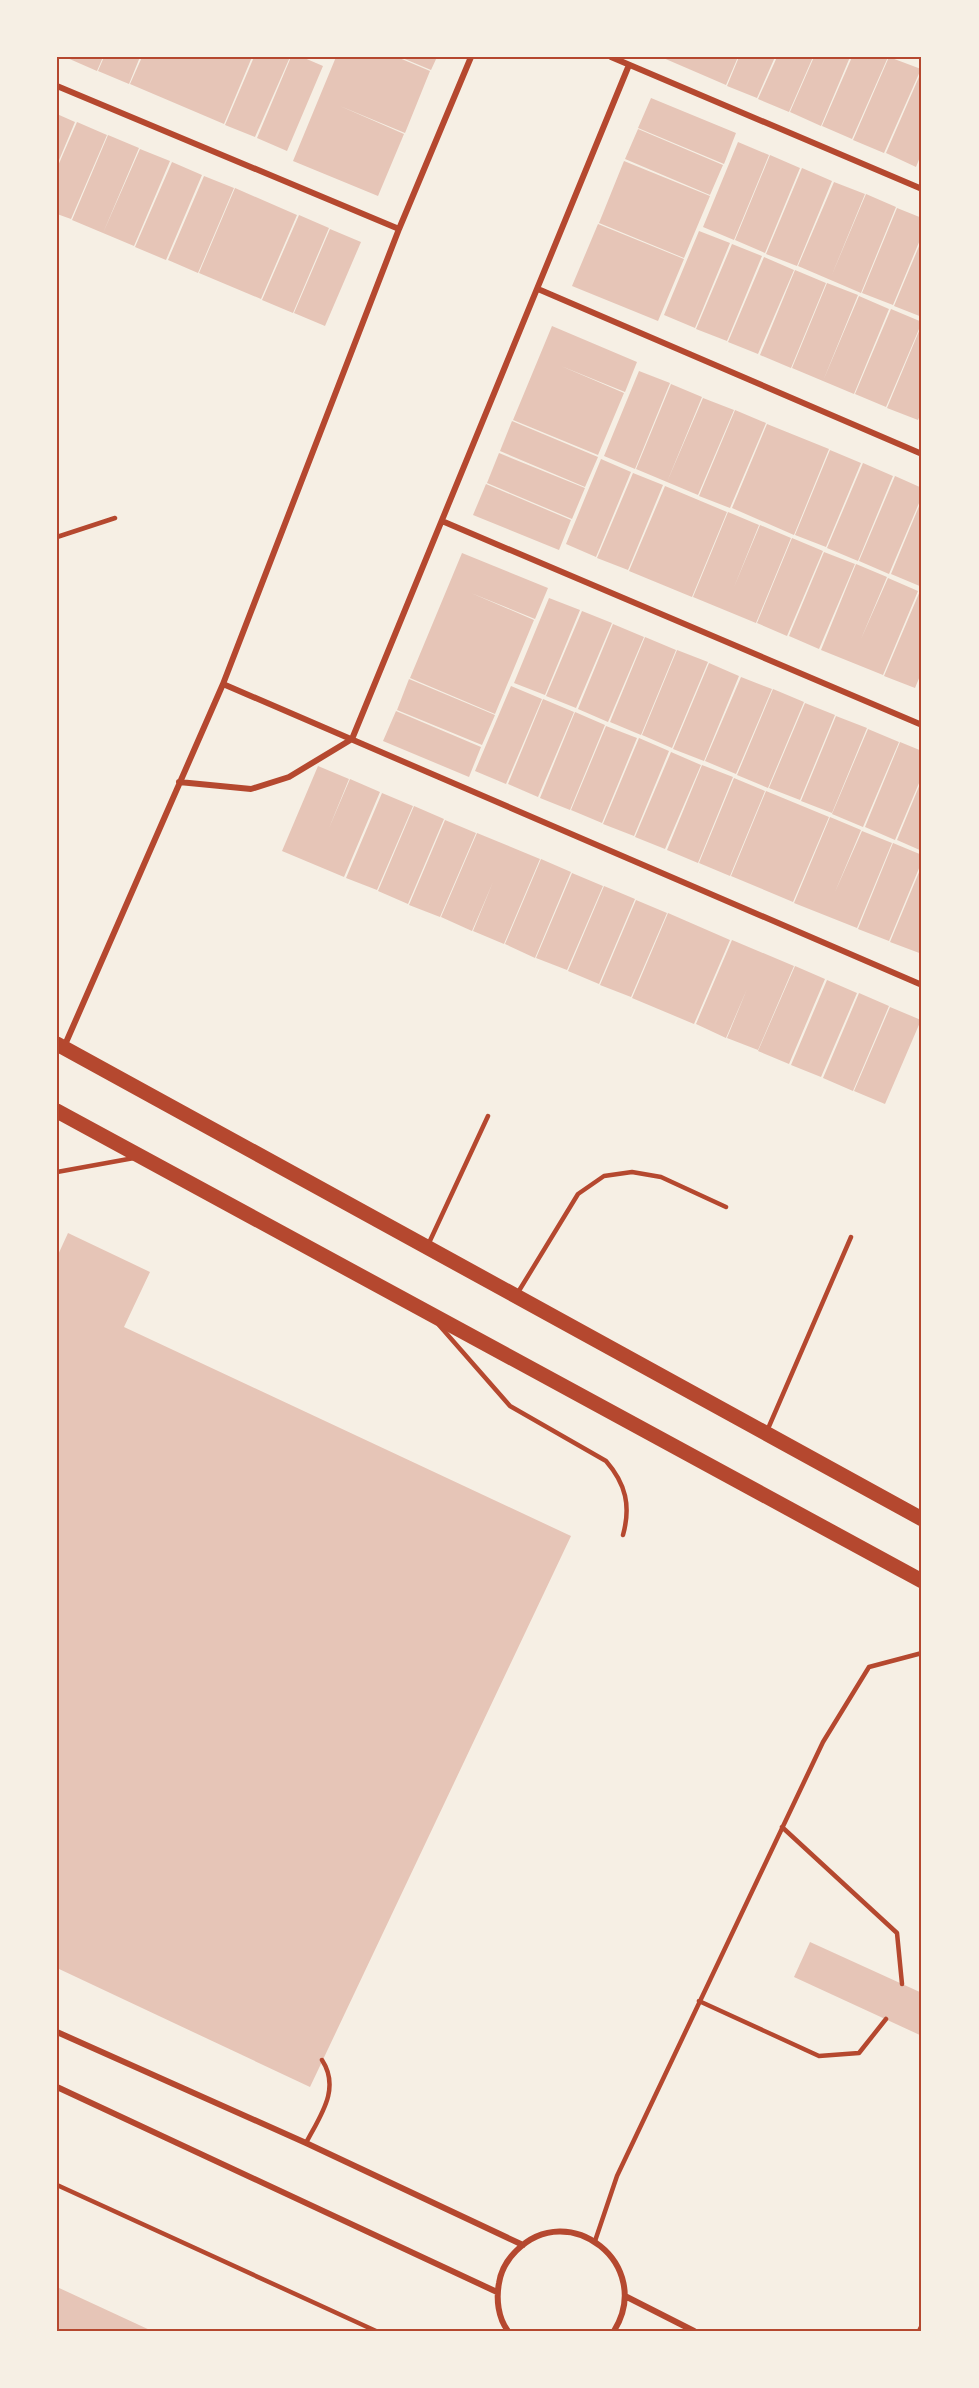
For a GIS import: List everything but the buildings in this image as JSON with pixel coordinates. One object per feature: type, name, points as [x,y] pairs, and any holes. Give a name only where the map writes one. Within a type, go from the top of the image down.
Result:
[{"type":"main road","points":[[60,1046],[922,1520]]},
{"type":"main road","points":[[57,1111],[922,1581]]},
{"type":"street","points":[[60,1046],[223,684],[399,229],[471,57]]},
{"type":"street","points":[[611,57],[922,189]]},
{"type":"street","points":[[179,782],[251,789],[289,777],[352,739],[629,65]]},
{"type":"street","points":[[57,86],[399,229]]},
{"type":"street","points":[[538,289],[922,454]]},
{"type":"street","points":[[442,521],[922,725]]},
{"type":"street","points":[[223,684],[922,985]]},
{"type":"street","points":[[57,2032],[306,2143],[523,2245]]},
{"type":"street","points":[[57,2086],[497,2292]]},
{"type":"street","points":[[508,2331],[499,2311],[497,2292],[500,2274],[510,2258],[523,2245],[539,2235],[558,2232],[578,2234],[595,2241],[618,2265],[624,2280],[626,2296],[623,2313],[614,2331]]},
{"type":"street","points":[[626,2296],[694,2331]]},
{"type":"lane","points":[[57,537],[115,518]]},
{"type":"lane","points":[[427,1248],[488,1116]]},
{"type":"lane","points":[[57,1172],[141,1157]]},
{"type":"lane","points":[[515,1296],[578,1194],[604,1176],[632,1172],[661,1177],[726,1207]]},
{"type":"lane","points":[[766,1434],[851,1237]]},
{"type":"lane","points":[[430,1314],[510,1406],[606,1461],[624,1488],[627,1520],[624,1535]]},
{"type":"lane","points":[[595,2241],[617,2176],[823,1742],[869,1667],[922,1653]]},
{"type":"lane","points":[[782,1827],[897,1933],[902,1984]]},
{"type":"lane","points":[[699,2001],[819,2056],[859,2053],[886,2019]]},
{"type":"lane","points":[[306,2143],[327,2103],[331,2087],[328,2069],[322,2060]]},
{"type":"lane","points":[[57,2185],[376,2331]]},
{"type":"lane","points":[[919,2331],[922,2325]]}]
